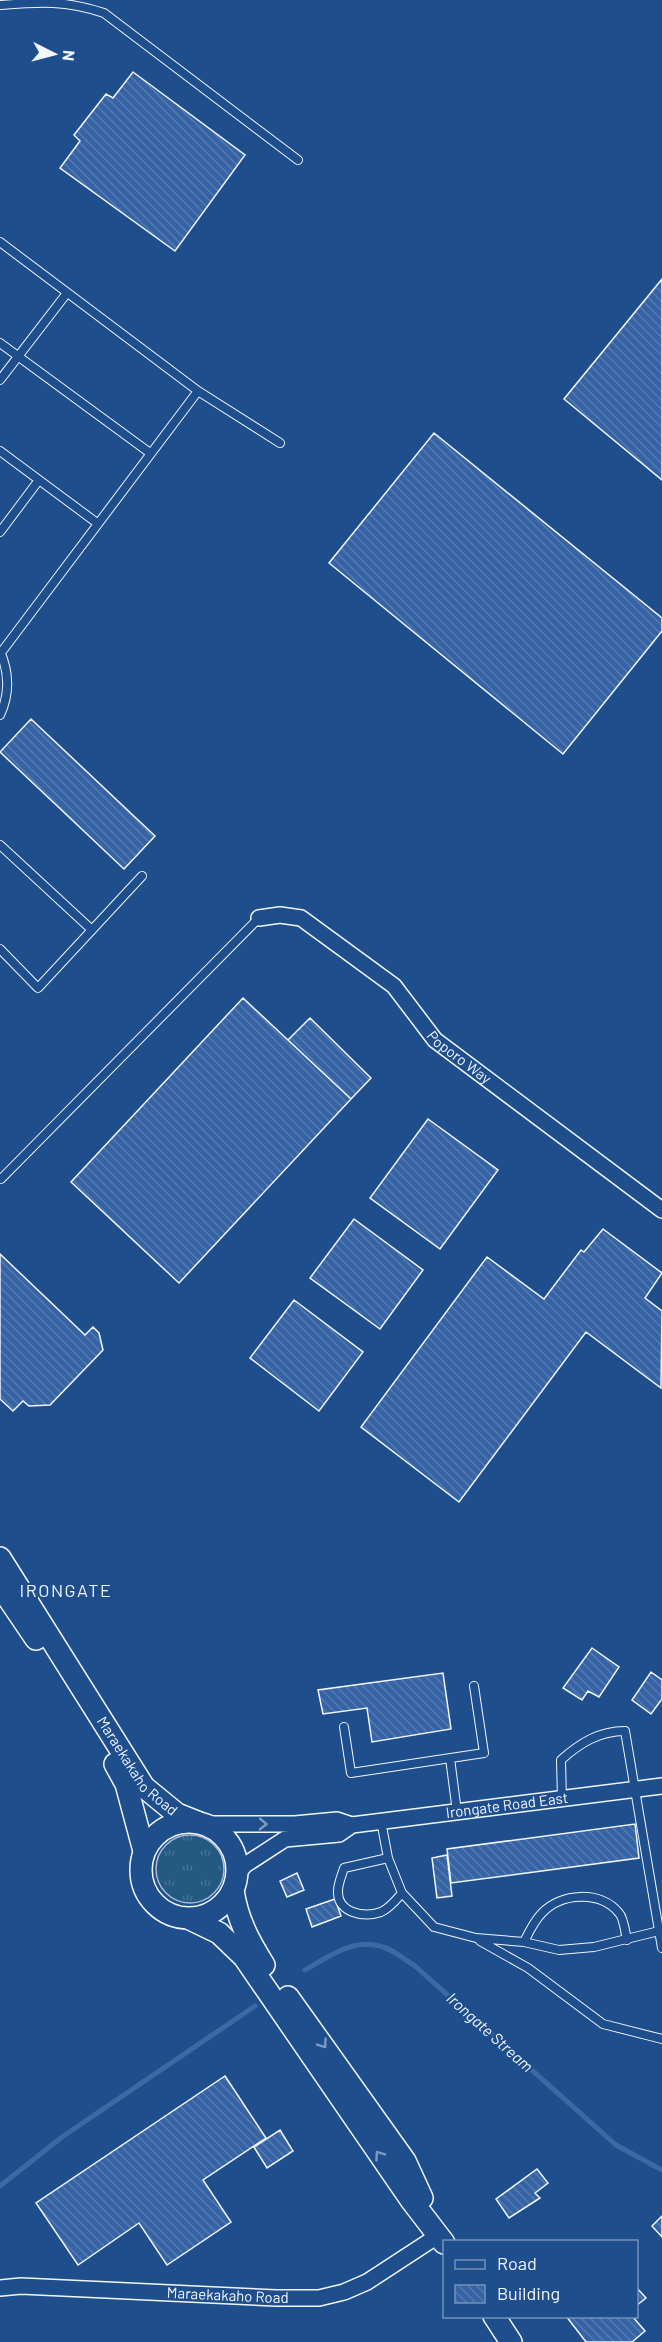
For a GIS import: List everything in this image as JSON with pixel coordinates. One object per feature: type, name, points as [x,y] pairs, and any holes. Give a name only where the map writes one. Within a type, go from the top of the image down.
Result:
[{"type":"main road","points":[[0,1558],[84,1700],[126,1785],[144,1851]]},
{"type":"main road","name":"Maraekakaho Road","points":[[0,1586],[84,1700],[144,1787],[177,1814],[201,1823]]},
{"type":"main road","points":[[181,1822],[201,1823],[226,1838],[234,1852],[236,1909],[246,1935],[266,1968],[405,2161],[416,2188],[438,2222],[442,2239],[411,2200],[308,2052],[266,1987],[230,1941],[203,1924],[190,1919],[174,1917],[160,1910],[149,1898],[142,1884],[140,1868],[144,1851],[165,1827],[181,1822]]},
{"type":"main road","points":[[190,1919],[205,1916],[219,1909],[230,1897],[235,1882]]},
{"type":"main road","points":[[495,2318],[511,2342]]},
{"type":"street","name":"Poporo Way","points":[[259,918],[280,915],[301,918],[394,986],[435,1040],[662,1210]]},
{"type":"street","name":"Irongate Road East","points":[[352,1825],[662,1786]]},
{"type":"street","points":[[201,1823],[285,1824],[337,1820],[352,1825]]},
{"type":"street","points":[[235,1882],[245,1865],[285,1839],[339,1834],[352,1825]]},
{"type":"street","name":"Maraekakaho Road","points":[[0,2288],[21,2286],[319,2298],[344,2292],[367,2282],[442,2239]]},
{"type":"lane","points":[[0,5],[50,2],[78,4],[104,13],[298,160]]},
{"type":"lane","points":[[0,242],[198,391],[280,443]]},
{"type":"lane","points":[[0,380],[67,293]]},
{"type":"lane","points":[[0,344],[150,453]]},
{"type":"lane","points":[[0,715],[6,702],[8,684],[0,652],[198,391]]},
{"type":"lane","points":[[0,451],[97,523]]},
{"type":"lane","points":[[0,532],[39,480]]},
{"type":"lane","points":[[0,845],[92,930]]},
{"type":"lane","points":[[0,950],[38,988],[142,876]]},
{"type":"lane","points":[[1,1179],[259,918]]},
{"type":"lane","points":[[344,1727],[351,1773],[484,1753],[474,1686]]},
{"type":"lane","points":[[562,1798],[561,1760],[575,1747],[590,1738],[625,1731],[662,1948]]},
{"type":"lane","points":[[450,1758],[457,1812]]},
{"type":"lane","points":[[381,1821],[388,1858],[402,1893],[434,1927],[476,1938],[524,1942],[559,1950],[594,1947],[659,1931]]},
{"type":"lane","points":[[388,1858],[344,1868],[338,1893],[342,1905],[351,1913],[364,1915],[381,1912],[392,1905],[402,1893]]},
{"type":"lane","points":[[524,1942],[543,1912],[569,1898],[582,1897],[599,1898],[620,1913],[627,1940]]},
{"type":"lane","points":[[476,1938],[528,1968],[603,2024],[619,2030],[662,2039]]},
{"type":"green space","points":[[190,1835],[203,1838],[214,1845],[221,1856],[224,1869],[221,1882],[214,1893],[203,1900],[190,1903],[177,1900],[166,1893],[159,1882],[156,1869],[159,1856],[166,1845],[177,1838]]},
{"type":"building","points":[[133,72],[245,155],[175,251],[60,168],[80,141],[74,135],[106,94],[113,98]]},
{"type":"building","points":[[662,279],[662,480],[564,399]]},
{"type":"building","points":[[434,433],[662,618],[662,631],[563,754],[329,563]]},
{"type":"building","points":[[31,719],[155,836],[124,869],[0,752]]},
{"type":"building","points":[[243,998],[351,1099],[179,1283],[71,1182]]},
{"type":"building","points":[[310,1018],[371,1078],[351,1099],[288,1040]]},
{"type":"building","points":[[428,1119],[498,1170],[440,1249],[370,1198]]},
{"type":"building","points":[[354,1219],[423,1270],[380,1329],[310,1278]]},
{"type":"building","points":[[603,1229],[662,1273],[645,1298],[662,1311],[661,1388],[586,1332],[459,1502],[361,1427],[487,1257],[544,1299],[581,1250],[584,1252]]},
{"type":"building","points":[[0,1254],[85,1335],[93,1327],[99,1333],[103,1350],[50,1405],[29,1406],[23,1401],[13,1411],[0,1399]]},
{"type":"building","points":[[294,1300],[363,1352],[319,1411],[250,1358]]},
{"type":"building","points":[[592,1648],[619,1667],[599,1697],[588,1691],[582,1700],[563,1688]]},
{"type":"building","points":[[651,1672],[662,1680],[662,1699],[651,1714],[632,1700]]},
{"type":"building","points":[[443,1673],[451,1729],[372,1742],[367,1708],[323,1714],[318,1690]]},
{"type":"building","points":[[635,1824],[639,1858],[451,1883],[447,1849]]},
{"type":"building","points":[[447,1855],[452,1896],[437,1898],[432,1858]]},
{"type":"building","points":[[297,1873],[304,1890],[287,1897],[280,1881]]},
{"type":"building","points":[[335,1899],[341,1916],[312,1927],[306,1909]]},
{"type":"building","points":[[225,2076],[266,2138],[203,2180],[231,2222],[167,2265],[139,2223],[78,2265],[36,2203]]},
{"type":"building","points":[[280,2130],[293,2151],[267,2168],[254,2147]]},
{"type":"building","points":[[537,2169],[548,2183],[535,2193],[540,2198],[509,2218],[496,2199]]},
{"type":"building","points":[[662,2216],[662,2237],[652,2226]]},
{"type":"building","points":[[638,2289],[646,2298],[638,2304]]},
{"type":"building","points":[[568,2318],[634,2318],[645,2331],[632,2342],[586,2342]]},
{"type":"waterway","name":"Irongate Stream","points":[[305,1970],[332,1954],[352,1946],[373,1945],[391,1950],[415,1966],[616,2145],[662,2170]]},
{"type":"waterway","name":"Irongate Stream","points":[[0,2186],[62,2137],[255,2006]]},
{"type":"district","name":"IRONGATE","points":[[66,1591]]}]
